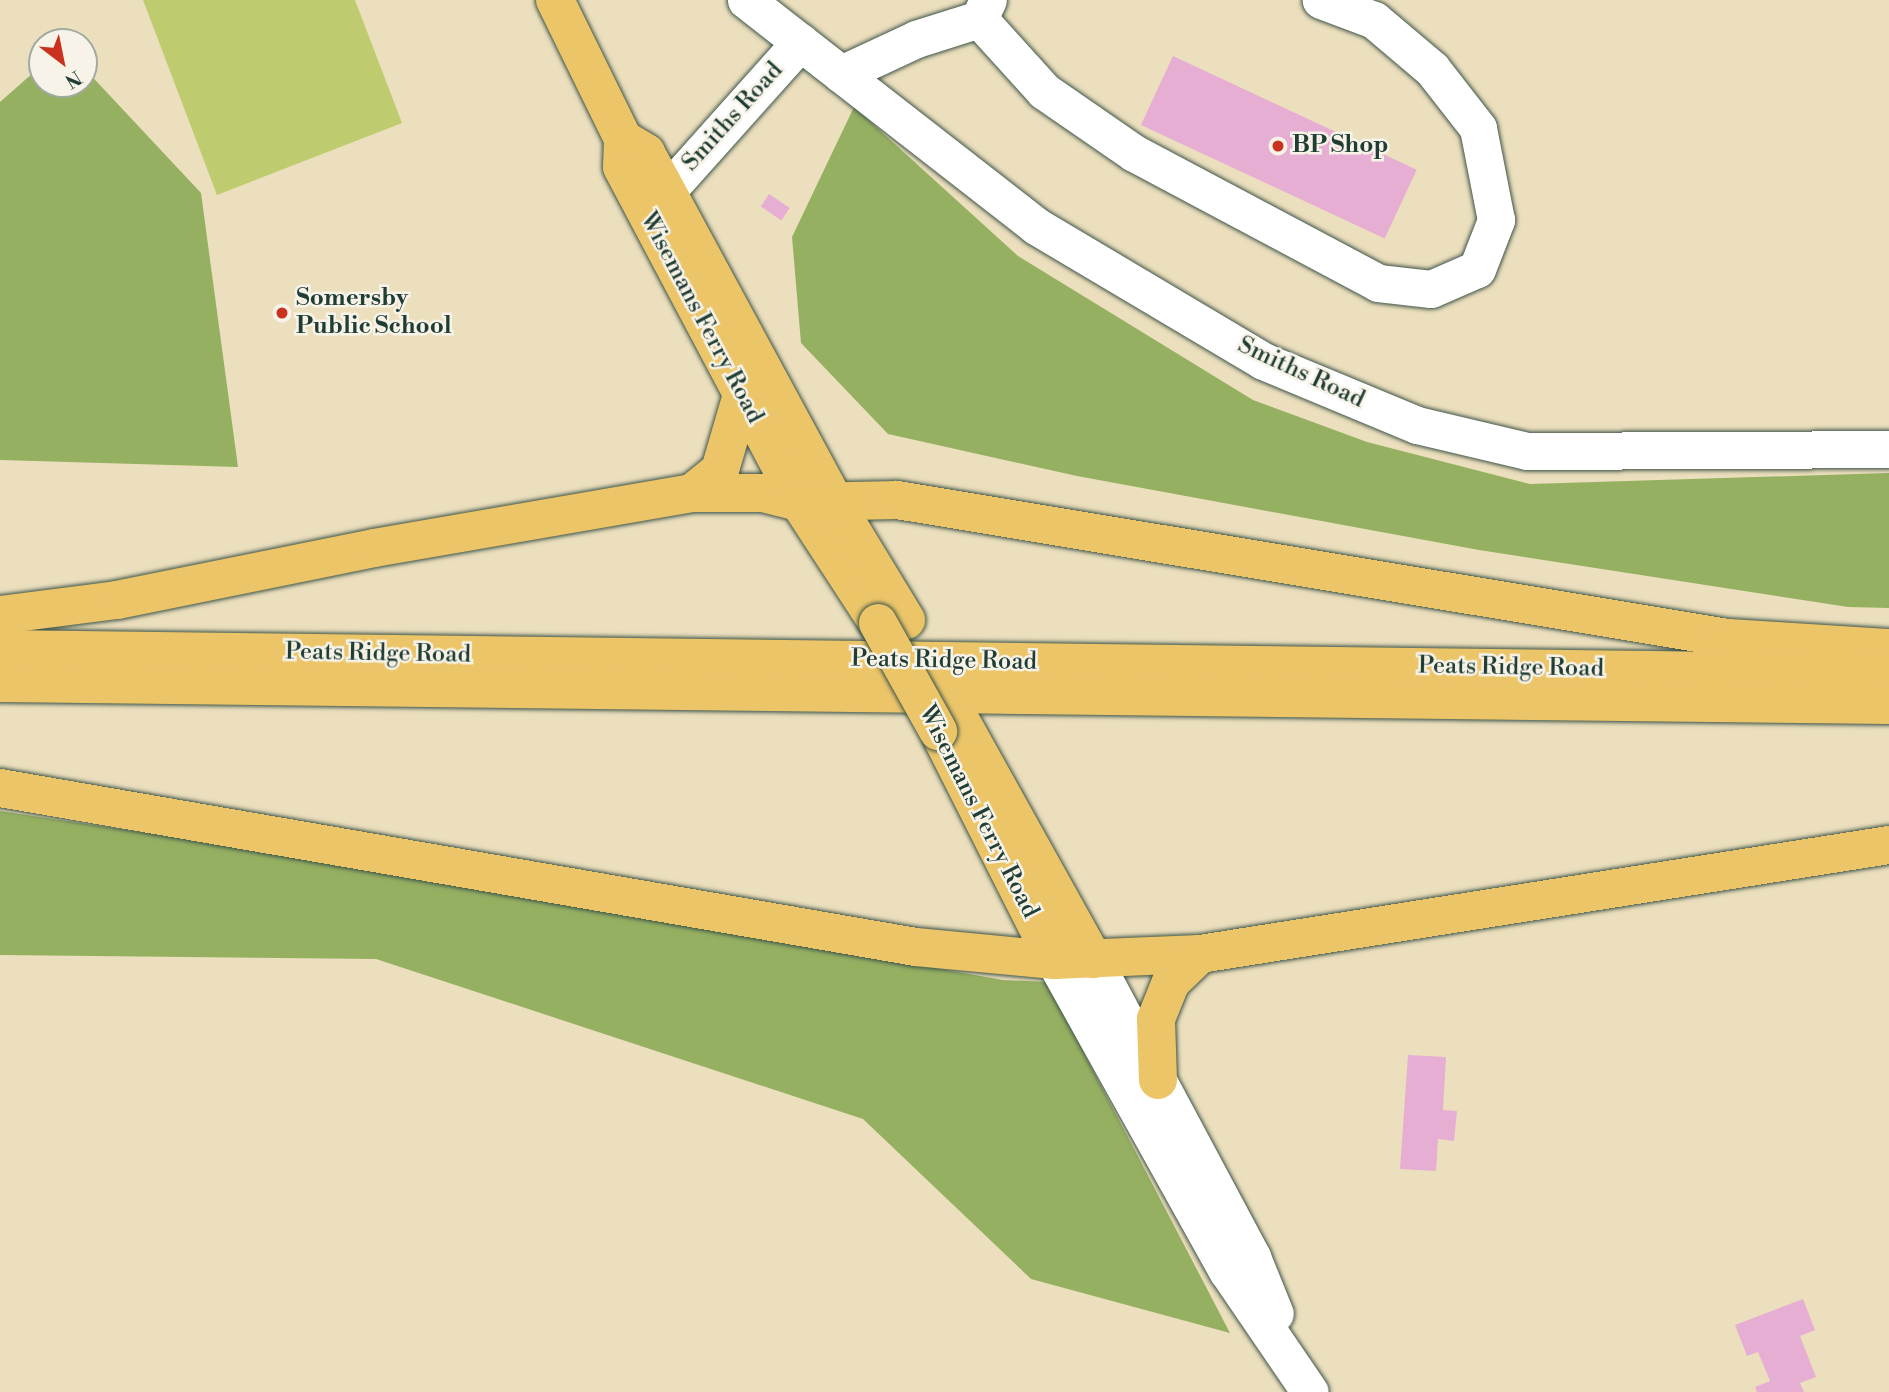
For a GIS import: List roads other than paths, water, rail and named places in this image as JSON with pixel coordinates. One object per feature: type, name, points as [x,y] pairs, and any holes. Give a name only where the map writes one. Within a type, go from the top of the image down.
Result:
[{"type":"main road","name":"Wisemans Ferry Road","points":[[555,0],[623,138],[622,167],[742,396],[817,502],[892,621],[951,728],[1093,959]]},
{"type":"main road","name":"Wisemans Ferry Road","points":[[623,138],[646,153],[667,191],[817,502]]},
{"type":"main road","points":[[692,494],[720,470],[742,396]]},
{"type":"main road","points":[[0,615],[117,600],[374,548],[692,494],[763,493],[817,502],[897,500],[1728,638],[1889,648]]},
{"type":"main road","name":"Peats Ridge Road","points":[[0,649],[1889,673]]},
{"type":"main road","name":"Peats Ridge Road","points":[[0,683],[1889,705]]},
{"type":"main road","name":"Wisemans Ferry Road","points":[[951,728],[1054,960]]},
{"type":"main road","points":[[0,788],[915,947],[1054,960],[1200,954],[1889,845]]},
{"type":"main road","points":[[1158,1080],[1156,1019],[1171,982],[1200,954]]},
{"type":"street","name":"Smiths Road","points":[[746,0],[1036,226],[1262,360],[1417,425],[1527,451],[1889,449]]},
{"type":"street","points":[[841,74],[983,9],[1044,91],[1134,153],[1378,283],[1431,289],[1477,269],[1496,220],[1479,128],[1432,69],[1374,20],[1321,0]]},
{"type":"street","name":"Smiths Road","points":[[667,191],[800,42]]},
{"type":"street","name":"Wisemans Ferry Road","points":[[1093,959],[1252,1256],[1303,1379]]},
{"type":"street","name":"Wisemans Ferry Road","points":[[1054,960],[1228,1272],[1303,1379]]},
{"type":"place","name":"BP Shop","points":[[1278,146]]},
{"type":"place","name":"Somersby Public School","points":[[282,313]]}]
